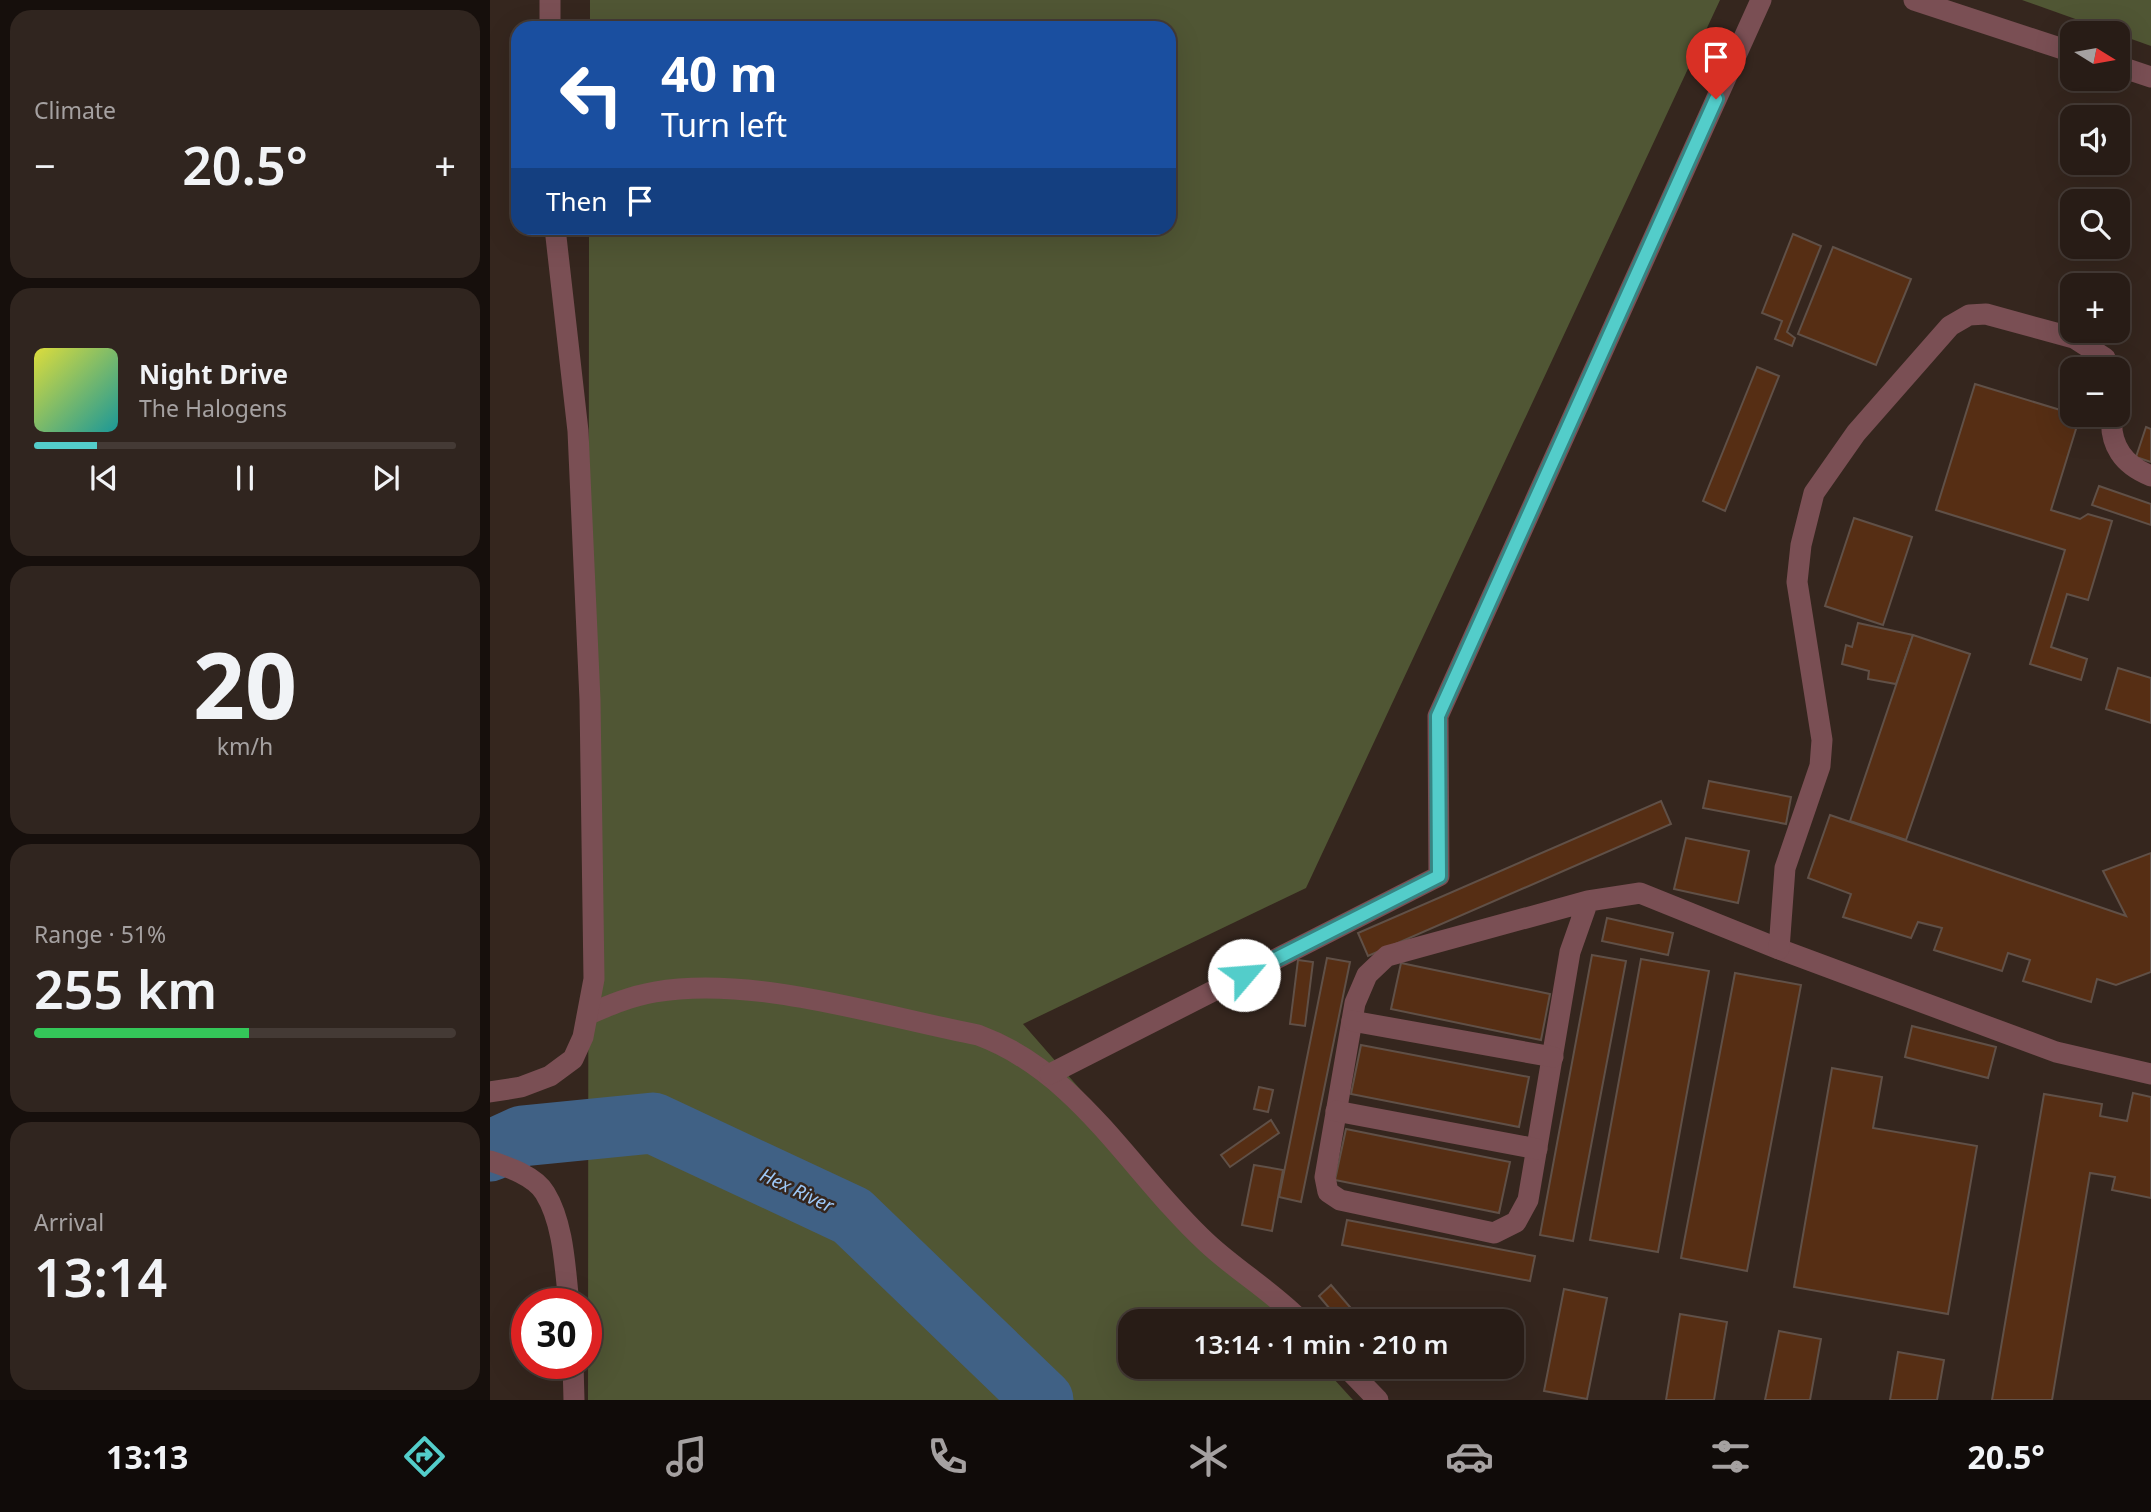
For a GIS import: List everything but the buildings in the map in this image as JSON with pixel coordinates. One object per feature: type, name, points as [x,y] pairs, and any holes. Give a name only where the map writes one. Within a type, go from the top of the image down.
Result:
[{"type":"street","points":[[550,0],[551,21]]},
{"type":"street","points":[[1050,1074],[1439,876],[1438,716],[1761,0]]},
{"type":"street","points":[[1914,0],[2060,48]]},
{"type":"street","points":[[2130,70],[2151,77]]},
{"type":"street","points":[[490,1092],[522,1087],[550,1076],[573,1059],[583,1037],[594,979],[585,576],[578,431],[556,235]]},
{"type":"street","points":[[1779,949],[1785,868],[1820,766],[1822,740],[1797,582],[1801,545],[1814,493],[1856,433],[1950,326],[1969,315],[1986,314],[2074,338],[2103,357]]},
{"type":"street","points":[[2111,427],[2118,452],[2135,470],[2151,476]]},
{"type":"street","points":[[1588,901],[1570,952],[1528,1200],[1516,1222],[1494,1233],[1340,1200],[1328,1192],[1325,1177],[1352,1021],[1367,975],[1387,956],[1588,901],[1640,893],[1779,949],[2056,1052],[2151,1074]]},
{"type":"street","points":[[589,1014],[622,999],[693,988],[790,996],[978,1035],[1002,1044],[1050,1074],[1207,1243],[1287,1309]]},
{"type":"street","points":[[1352,1021],[1553,1057]]},
{"type":"street","points":[[1336,1111],[1537,1149]]},
{"type":"street","points":[[497,1163],[529,1178],[545,1193],[561,1240],[567,1288]]},
{"type":"street","points":[[573,1379],[574,1400]]},
{"type":"street","points":[[1358,1379],[1378,1400]]},
{"type":"green space","points":[[590,0],[1720,0],[1306,888],[1023,1024],[1272,1309],[1118,1309],[1118,1379],[1334,1379],[1353,1400],[588,1400],[588,1379],[602,1379],[602,1288],[588,1288],[589,235],[1176,235],[1176,21],[590,21]]},
{"type":"green space","points":[[2022,0],[2151,0],[2151,46],[2130,39],[2130,21],[2081,21]]},
{"type":"waterway","name":"Hex River","points":[[490,1151],[522,1136],[653,1123],[852,1216],[1043,1400]]},
{"type":"route","points":[[1244,975],[1439,876],[1438,716],[1716,99]]}]
